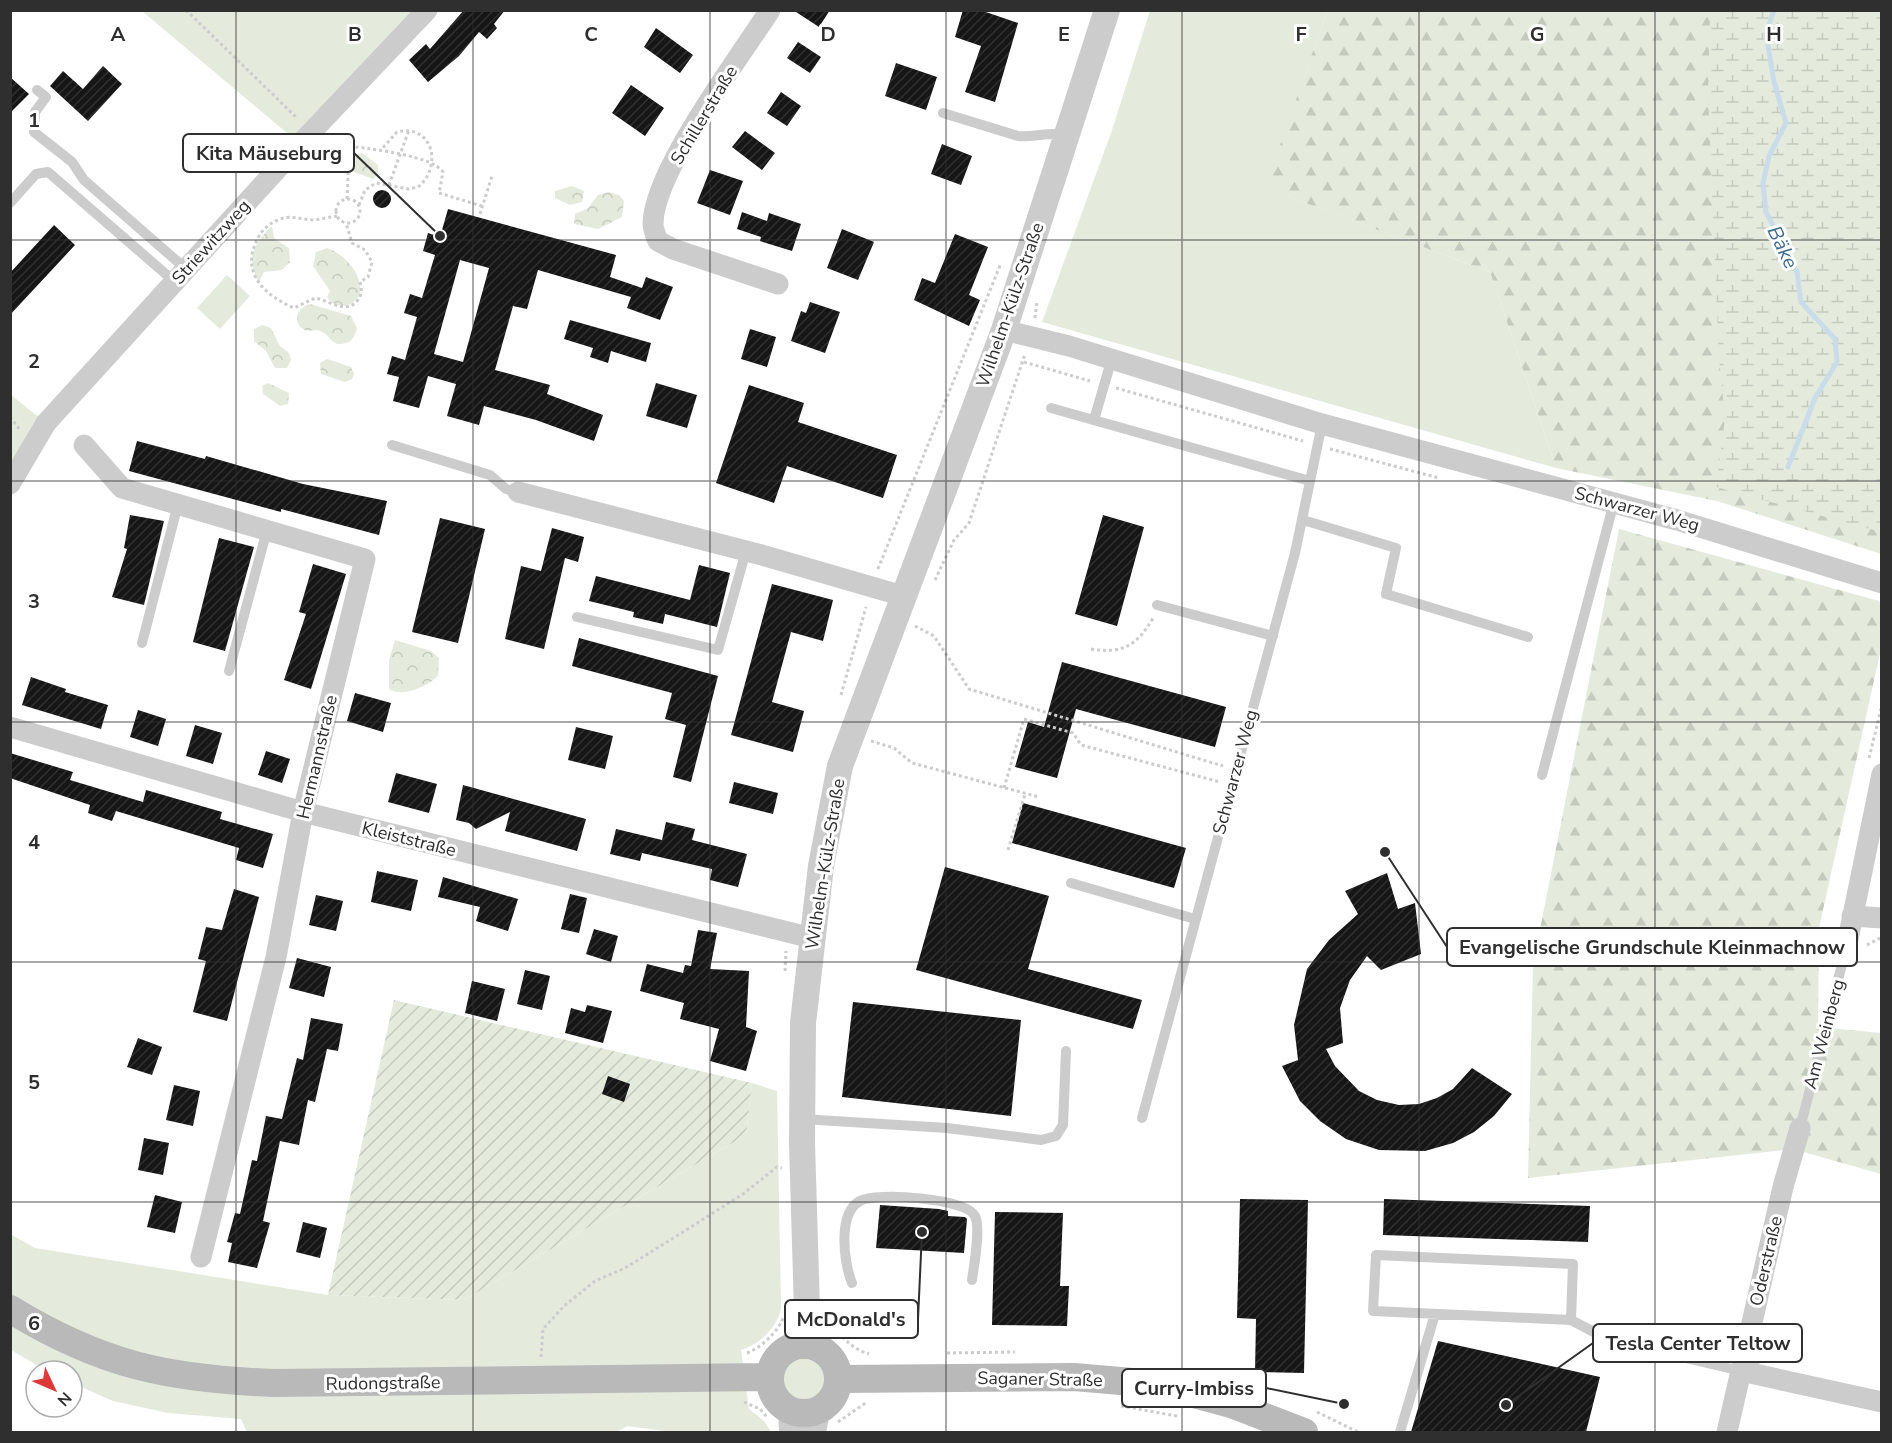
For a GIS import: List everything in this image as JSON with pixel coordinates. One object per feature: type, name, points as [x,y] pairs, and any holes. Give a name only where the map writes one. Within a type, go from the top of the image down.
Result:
[{"type":"main road","name":"Rudongstraße","points":[[10,1309],[45,1330],[85,1349],[152,1371],[207,1380],[285,1383],[770,1377]]},
{"type":"main road","points":[[808,1344],[830,1355],[835,1362],[839,1379],[833,1398],[803,1422],[775,1397],[770,1377],[773,1364],[784,1351],[793,1346],[808,1344]]},
{"type":"main road","name":"Saganer Straße","points":[[839,1379],[1074,1377],[1156,1384],[1231,1404],[1301,1432]]},
{"type":"street","name":"Striewitzweg","points":[[10,484],[46,423],[312,132],[427,10]]},
{"type":"street","name":"Schillerstraße","points":[[770,10],[677,155],[658,200],[652,225],[658,241],[673,249],[778,284]]},
{"type":"street","name":"Wilhelm-Külz-Straße","points":[[808,1344],[802,1170],[803,1023],[821,866],[840,766],[910,606],[1004,330],[1107,10]]},
{"type":"street","name":"Schwarzer Weg","points":[[1004,330],[1112,358],[1322,424],[1614,502],[1881,583]]},
{"type":"street","name":"Hermannstraße","points":[[84,446],[122,488],[365,559],[303,812],[276,957],[201,1257]]},
{"type":"street","points":[[518,492],[746,551],[910,606]]},
{"type":"street","name":"Kleiststraße","points":[[10,727],[303,812],[812,938]]},
{"type":"street","name":"Am Weinberg","points":[[1846,949],[1881,774]]},
{"type":"street","points":[[1852,916],[1881,918]]},
{"type":"street","name":"Am Weinberg","points":[[1784,1187],[1800,1128]]},
{"type":"street","name":"Oderstraße","points":[[1727,1432],[1784,1187]]},
{"type":"street","points":[[1741,1371],[1881,1402]]},
{"type":"lane","points":[[37,90],[45,98],[35,112],[34,132],[72,162],[84,180],[181,275]]},
{"type":"lane","points":[[944,112],[1018,136],[1030,137],[1052,131],[1065,135]]},
{"type":"lane","points":[[10,203],[36,174],[48,172],[181,275]]},
{"type":"lane","points":[[1094,420],[1112,358]]},
{"type":"lane","points":[[1051,408],[1310,481]]},
{"type":"lane","name":"Schwarzer Weg","points":[[1142,1118],[1273,636],[1303,520],[1322,424]]},
{"type":"lane","points":[[392,446],[490,475],[506,489],[518,492]]},
{"type":"lane","points":[[1542,775],[1614,502]]},
{"type":"lane","points":[[142,643],[178,504]]},
{"type":"lane","points":[[1303,520],[1396,548],[1386,594],[1528,637]]},
{"type":"lane","points":[[229,671],[267,530]]},
{"type":"lane","points":[[578,617],[718,650],[746,551]]},
{"type":"lane","points":[[1157,605],[1273,636]]},
{"type":"lane","points":[[1071,884],[1195,918]]},
{"type":"lane","name":"Am Weinberg","points":[[1800,1128],[1846,949]]},
{"type":"lane","points":[[802,1131],[946,1128],[1041,1140],[1056,1136],[1063,1125],[1066,1051]]},
{"type":"lane","points":[[852,1283],[845,1267],[846,1220],[851,1208],[861,1200],[881,1198],[949,1201],[966,1207],[975,1214],[977,1224],[972,1280]]},
{"type":"lane","points":[[1571,1320],[1574,1264],[1376,1255],[1373,1311],[1571,1320],[1609,1340],[1741,1371],[1768,1351]]},
{"type":"lane","points":[[1400,1432],[1435,1314]]},
{"type":"path","points":[[186,10],[312,132]]},
{"type":"path","points":[[389,186],[409,130]]},
{"type":"path","points":[[358,205],[369,186],[376,183],[409,189],[418,188],[432,164],[433,155],[429,143],[417,133],[409,130],[397,132],[380,151]]},
{"type":"path","points":[[347,199],[350,152],[358,147],[400,154],[432,164],[443,172],[439,193],[483,206]]},
{"type":"path","points":[[480,214],[492,176]]},
{"type":"path","points":[[346,223],[357,219],[360,212],[358,205],[347,199]]},
{"type":"path","points":[[337,216],[338,204],[347,199]]},
{"type":"path","points":[[337,216],[346,223],[352,243],[365,250],[372,262],[368,277],[360,282],[361,295],[355,304],[345,308],[315,298],[294,308],[280,302],[259,283],[252,273],[250,255],[266,227],[286,217],[313,220],[337,216]]},
{"type":"path","points":[[934,582],[954,540],[969,523],[1030,336],[1037,309],[1038,291]]},
{"type":"path","points":[[1091,649],[1111,652],[1124,649],[1144,632],[1157,605]]},
{"type":"path","points":[[910,606],[913,626],[910,631]]},
{"type":"path","points":[[913,626],[934,636],[969,689],[1236,770]]},
{"type":"path","points":[[1004,788],[1024,719],[1072,733],[1081,745],[1233,785]]},
{"type":"path","points":[[867,749],[873,730]]},
{"type":"path","points":[[869,740],[894,748],[912,763],[1039,797]]},
{"type":"path","points":[[1008,850],[1025,794]]},
{"type":"path","points":[[541,1357],[543,1329],[564,1306],[595,1281],[625,1268],[683,1232],[743,1194],[777,1167],[802,1170]]},
{"type":"path","points":[[740,1355],[756,1349],[781,1323],[785,1312]]},
{"type":"path","points":[[830,1312],[832,1322],[853,1347],[871,1355]]},
{"type":"path","points":[[740,1401],[803,1422],[872,1399]]},
{"type":"path","points":[[1115,1406],[1178,1416]]},
{"type":"green space","points":[[142,11],[427,11],[300,144]]},
{"type":"green space","points":[[1150,11],[1327,11],[1266,188],[1490,272],[1556,468],[1042,322],[1111,133]]},
{"type":"green space","points":[[1327,11],[1881,11],[1881,554],[1717,501],[1556,468],[1490,272],[1265,188]]},
{"type":"green space","points":[[1710,11],[1881,11],[1881,532],[1716,487],[1725,419],[1719,358],[1708,93]]},
{"type":"green space","points":[[362,153],[378,165],[378,173],[373,179],[354,172],[350,167],[353,156]]},
{"type":"green space","points":[[572,186],[584,191],[582,202],[570,205],[555,198],[555,191]]},
{"type":"green space","points":[[609,192],[619,195],[624,201],[622,217],[598,229],[574,224],[575,214],[588,208],[598,195]]},
{"type":"green space","points":[[272,226],[274,238],[289,248],[290,262],[282,270],[264,272],[259,282],[253,266],[253,252],[260,239]]},
{"type":"green space","points":[[327,248],[347,261],[359,281],[359,296],[347,305],[335,304],[327,297],[330,291],[313,266],[316,252]]},
{"type":"green space","points":[[227,275],[250,296],[220,329],[197,308]]},
{"type":"green space","points":[[310,304],[351,316],[357,328],[353,338],[348,342],[337,344],[320,331],[308,331],[299,326],[298,314]]},
{"type":"green space","points":[[262,325],[271,328],[280,346],[289,353],[291,360],[287,368],[275,368],[266,351],[254,341],[254,329]]},
{"type":"green space","points":[[327,359],[351,367],[354,374],[352,379],[345,382],[321,374],[320,363]]},
{"type":"green space","points":[[268,383],[289,393],[288,404],[280,406],[263,394],[262,386]]},
{"type":"green space","points":[[11,395],[46,423],[11,484]]},
{"type":"green space","points":[[1619,529],[1879,601],[1881,649],[1819,928],[1818,1027],[1881,1033],[1881,1174],[1793,1149],[1528,1178],[1533,965]]},
{"type":"green space","points":[[395,640],[431,651],[439,658],[438,676],[415,690],[401,692],[389,689],[389,660]]},
{"type":"green space","points":[[394,1000],[752,1083],[746,1135],[464,1300],[328,1295]]},
{"type":"green space","points":[[752,1083],[777,1091],[781,1308],[776,1322],[767,1334],[755,1344],[741,1350],[749,1409],[764,1421],[771,1432],[673,1432],[627,1426],[617,1432],[247,1432],[241,1419],[168,1413],[113,1401],[84,1388],[84,1359],[26,1359],[11,1350],[10,1234],[35,1248],[328,1295],[464,1300],[746,1135]]},
{"type":"green space","points":[[804,1359],[812,1360],[819,1365],[824,1372],[824,1388],[819,1395],[812,1400],[804,1401],[796,1400],[789,1395],[784,1388],[783,1380],[784,1372],[789,1365],[796,1360]]},
{"type":"building","points":[[464,10],[505,10],[494,24],[497,28],[487,39],[479,32],[459,56],[428,82],[409,60],[426,44],[430,49]]},
{"type":"building","points":[[793,10],[830,10],[819,27]]},
{"type":"building","points":[[963,10],[980,10],[1018,23],[995,102],[965,92],[981,46],[955,37]]},
{"type":"building","points":[[656,28],[693,55],[680,73],[644,47]]},
{"type":"building","points":[[798,42],[821,57],[810,73],[787,58]]},
{"type":"building","points":[[896,63],[937,77],[926,110],[885,96]]},
{"type":"building","points":[[103,66],[122,84],[88,121],[50,86],[63,71],[83,89]]},
{"type":"building","points":[[10,77],[29,94],[10,113]]},
{"type":"building","points":[[631,85],[664,108],[645,136],[612,113]]},
{"type":"building","points":[[781,92],[801,106],[787,126],[767,113]]},
{"type":"building","points":[[745,131],[775,153],[762,170],[732,147]]},
{"type":"building","points":[[942,144],[972,156],[961,185],[931,174]]},
{"type":"building","points":[[710,170],[743,181],[730,215],[697,203]]},
{"type":"building","points":[[378,190],[386,190],[391,195],[389,206],[378,208],[373,203],[373,195]]},
{"type":"building","points":[[448,209],[616,255],[610,277],[642,288],[646,277],[673,287],[660,320],[627,308],[631,297],[538,270],[527,309],[513,306],[495,370],[550,385],[547,394],[603,415],[594,441],[536,420],[484,406],[479,425],[447,416],[456,384],[428,376],[419,408],[393,401],[399,377],[387,374],[392,356],[405,360],[417,317],[404,313],[410,294],[422,298],[435,255],[423,251],[428,233],[440,237]],"holes":[[[460,260],[489,268],[463,362],[434,354]]]},
{"type":"building","points":[[742,212],[767,221],[769,213],[801,224],[792,251],[760,241],[761,237],[737,229]]},
{"type":"building","points":[[54,225],[75,245],[10,315],[10,273]]},
{"type":"building","points":[[842,229],[874,242],[858,280],[827,268]]},
{"type":"building","points":[[955,234],[988,247],[969,295],[980,300],[969,326],[914,300],[922,278],[935,283]]},
{"type":"building","points":[[810,302],[840,312],[825,353],[791,341],[801,311],[806,313]]},
{"type":"building","points":[[570,320],[651,343],[646,362],[611,351],[608,363],[590,357],[593,348],[564,339]]},
{"type":"building","points":[[750,329],[776,337],[767,367],[741,359]]},
{"type":"building","points":[[656,383],[697,395],[687,428],[646,416]]},
{"type":"building","points":[[749,385],[804,403],[798,422],[897,455],[883,498],[787,466],[774,503],[716,483]]},
{"type":"building","points":[[137,441],[205,459],[206,456],[303,484],[387,501],[379,535],[281,509],[281,512],[129,471]]},
{"type":"building","points":[[130,515],[164,521],[144,605],[112,597],[127,549],[124,548]]},
{"type":"building","points":[[1103,515],[1144,527],[1117,626],[1075,614]]},
{"type":"building","points":[[440,518],[485,529],[458,643],[412,632]]},
{"type":"building","points":[[552,528],[584,537],[578,562],[565,558],[544,649],[505,639],[521,566],[541,571]]},
{"type":"building","points":[[219,538],[254,547],[225,651],[193,642]]},
{"type":"building","points":[[313,564],[346,574],[311,689],[284,680],[306,614],[299,612]]},
{"type":"building","points":[[699,565],[730,573],[717,627],[665,614],[663,624],[633,617],[634,612],[589,601],[596,576],[690,600]]},
{"type":"building","points":[[772,584],[833,600],[823,641],[791,632],[772,702],[804,711],[793,752],[731,735]]},
{"type":"building","points":[[579,638],[718,676],[691,782],[673,777],[686,725],[665,719],[672,693],[572,666]]},
{"type":"building","points":[[1062,662],[1226,707],[1215,747],[1076,709],[1057,778],[1015,767],[1028,722],[1044,727]]},
{"type":"building","points":[[31,677],[66,689],[65,692],[108,705],[101,729],[22,705]]},
{"type":"building","points":[[355,693],[391,703],[383,732],[347,721]]},
{"type":"building","points":[[138,710],[166,719],[158,746],[130,737]]},
{"type":"building","points":[[195,725],[222,733],[213,764],[186,756]]},
{"type":"building","points":[[576,727],[613,736],[605,769],[568,760]]},
{"type":"building","points":[[266,751],[290,759],[282,783],[258,775]]},
{"type":"building","points":[[10,753],[73,772],[70,780],[143,802],[146,790],[222,812],[220,819],[273,834],[263,868],[236,860],[239,848],[116,811],[112,821],[88,813],[90,805],[10,778]]},
{"type":"building","points":[[396,773],[437,784],[429,813],[388,802]]},
{"type":"building","points":[[734,782],[778,793],[773,814],[729,803]]},
{"type":"building","points":[[463,785],[586,819],[577,851],[505,831],[510,812],[476,829],[469,823],[456,820]]},
{"type":"building","points":[[1023,803],[1186,848],[1174,888],[1012,843]]},
{"type":"building","points":[[666,822],[695,829],[692,840],[747,854],[738,887],[710,880],[712,869],[642,853],[640,861],[610,854],[616,829],[662,840]]},
{"type":"building","points":[[945,867],[1049,896],[1028,969],[1142,1000],[1133,1029],[916,970]]},
{"type":"building","points":[[377,871],[418,880],[411,911],[371,902]]},
{"type":"building","points":[[1387,873],[1398,909],[1415,903],[1421,954],[1381,970],[1367,956],[1350,980],[1340,1008],[1343,1043],[1326,1049],[1335,1066],[1359,1091],[1377,1100],[1399,1105],[1419,1104],[1437,1098],[1453,1089],[1472,1068],[1512,1094],[1494,1116],[1474,1132],[1453,1143],[1425,1151],[1379,1150],[1346,1139],[1320,1121],[1300,1101],[1282,1066],[1298,1060],[1294,1025],[1307,969],[1329,940],[1358,914],[1345,891]]},
{"type":"building","points":[[443,877],[518,899],[508,931],[476,921],[480,907],[438,897]]},
{"type":"building","points":[[234,889],[259,897],[227,1021],[193,1012],[206,961],[198,959],[206,927],[222,930]]},
{"type":"building","points":[[570,894],[587,898],[579,933],[561,929]]},
{"type":"building","points":[[316,895],[343,901],[336,931],[309,925]]},
{"type":"building","points":[[594,929],[618,936],[611,962],[586,954]]},
{"type":"building","points":[[698,930],[717,933],[710,969],[749,971],[746,1027],[757,1031],[746,1071],[710,1061],[719,1029],[680,1019],[684,1003],[640,991],[647,964],[683,973],[685,965],[691,966]]},
{"type":"building","points":[[297,958],[331,967],[324,997],[289,988]]},
{"type":"building","points":[[525,970],[550,976],[542,1010],[517,1004]]},
{"type":"building","points":[[472,981],[505,989],[497,1021],[465,1013]]},
{"type":"building","points":[[853,1002],[1021,1020],[1011,1116],[842,1097]]},
{"type":"building","points":[[587,1005],[612,1011],[603,1043],[565,1033],[571,1008],[585,1012]]},
{"type":"building","points":[[311,1018],[343,1024],[338,1051],[327,1049],[315,1102],[308,1100],[299,1145],[280,1141],[263,1221],[270,1223],[257,1268],[228,1262],[232,1243],[227,1242],[235,1213],[240,1214],[252,1160],[257,1161],[266,1116],[282,1119],[297,1058],[303,1060]]},
{"type":"building","points":[[138,1038],[162,1047],[152,1075],[127,1067]]},
{"type":"building","points":[[608,1076],[630,1084],[624,1102],[602,1094]]},
{"type":"building","points":[[174,1085],[200,1091],[193,1126],[166,1120]]},
{"type":"building","points":[[144,1138],[169,1143],[163,1175],[138,1170]]},
{"type":"building","points":[[155,1195],[182,1202],[175,1233],[147,1227]]},
{"type":"building","points":[[1240,1199],[1308,1200],[1304,1373],[1255,1372],[1256,1319],[1237,1318]]},
{"type":"building","points":[[1384,1199],[1590,1206],[1588,1242],[1383,1235]]},
{"type":"building","points":[[880,1205],[939,1209],[948,1211],[948,1216],[965,1217],[967,1219],[964,1253],[876,1248]]},
{"type":"building","points":[[995,1212],[1063,1213],[1060,1286],[1069,1286],[1067,1326],[992,1325]]},
{"type":"building","points":[[303,1222],[327,1228],[320,1258],[296,1252]]},
{"type":"building","points":[[1438,1341],[1600,1377],[1586,1432],[1411,1432]]},
{"type":"waterway","name":"Bäke","points":[[1774,10],[1766,34],[1774,82],[1786,123],[1769,156],[1763,183],[1766,212],[1797,272],[1801,302],[1835,339],[1837,362],[1815,398],[1788,467]]},
{"type":"place","name":"Kita Mäuseburg","points":[[440,236]]},
{"type":"place","name":"Evangelische Grundschule Kleinmachnow","points":[[1385,852]]},
{"type":"place","name":"McDonald's","points":[[922,1232]]},
{"type":"place","name":"Curry-Imbiss","points":[[1344,1404]]},
{"type":"place","name":"Tesla Center Teltow","points":[[1506,1405]]}]
